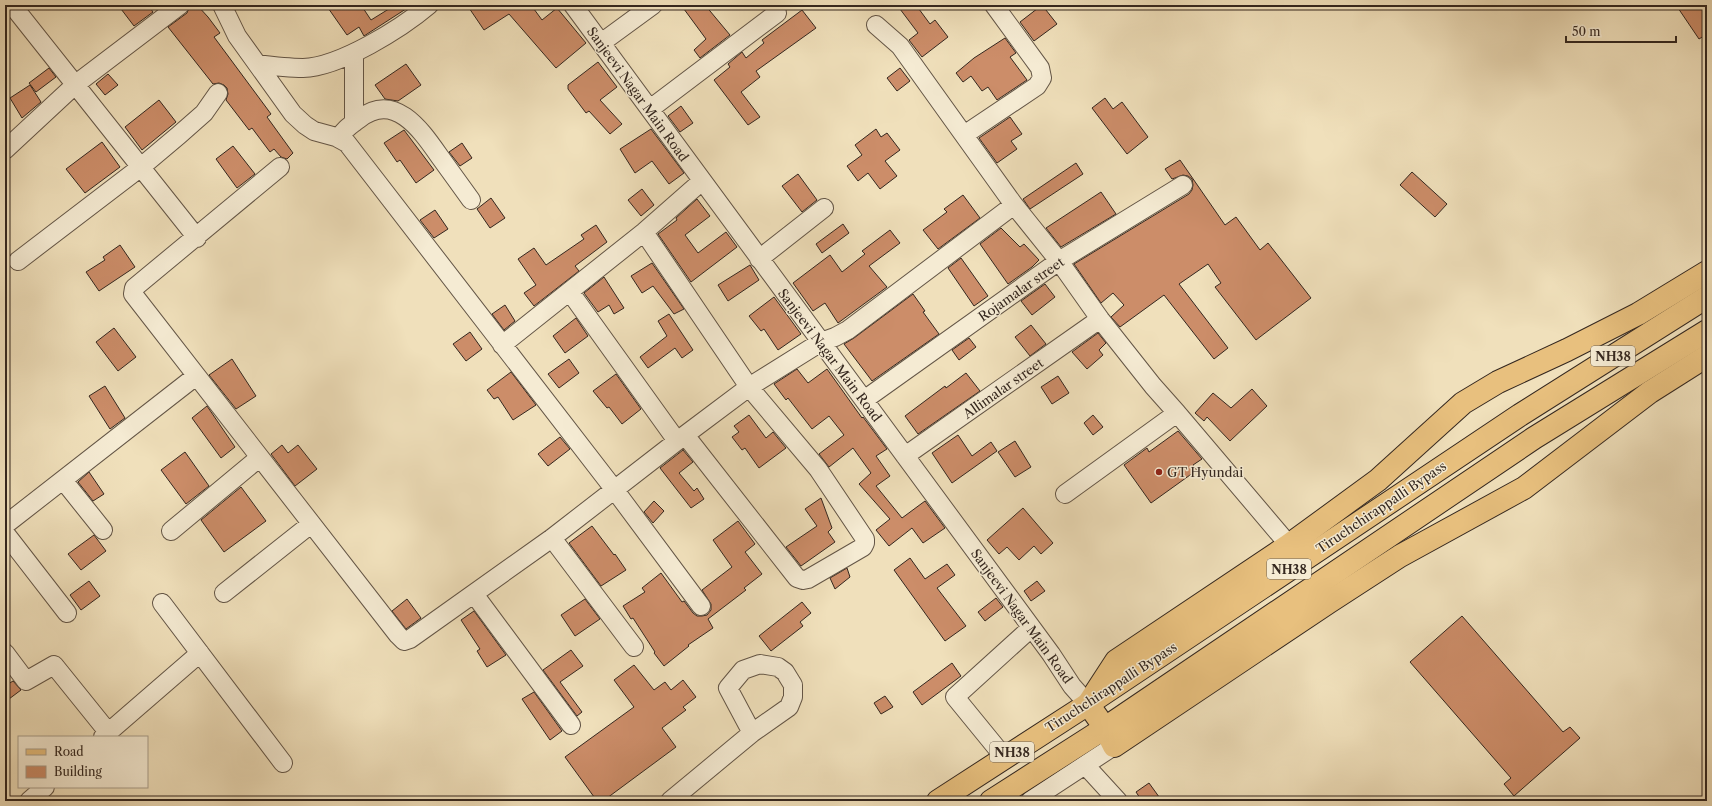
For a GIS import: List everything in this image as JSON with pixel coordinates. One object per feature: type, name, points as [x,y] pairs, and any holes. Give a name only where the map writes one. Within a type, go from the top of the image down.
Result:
[{"type":"main road","points":[[1707,272],[1638,314],[1567,350],[1498,382],[1463,403],[1378,480],[1289,545],[1116,661],[1088,704],[1109,737],[1329,602],[1400,556],[1524,488],[1650,392],[1707,356]]},
{"type":"main road","name":"Tiruchchirappalli Bypass","points":[[938,801],[1088,704],[1520,415],[1707,298]]},
{"type":"main road","name":"NH38","points":[[991,801],[1109,737],[1534,438],[1707,331]]},
{"type":"street","points":[[12,5],[197,238]]},
{"type":"street","points":[[5,150],[76,84],[180,5]]},
{"type":"street","points":[[222,5],[237,36],[293,114],[305,125],[324,134],[339,138],[347,143],[614,489],[701,606]]},
{"type":"street","points":[[257,64],[304,68],[346,57],[414,18],[429,5]]},
{"type":"street","name":"Sanjeevi Nagar Main Road","points":[[573,5],[864,400],[1072,686],[1088,704]]},
{"type":"street","points":[[601,43],[653,5]]},
{"type":"street","points":[[964,135],[1037,86],[1042,78],[1040,68],[994,5]]},
{"type":"street","points":[[650,109],[777,13]]},
{"type":"street","points":[[876,25],[900,46],[1014,205],[1059,261],[1100,319],[1153,386],[1289,545]]},
{"type":"street","points":[[354,53],[354,123]]},
{"type":"street","points":[[18,261],[141,167],[204,113],[218,93]]},
{"type":"street","points":[[339,138],[342,132],[371,110],[382,109],[395,112],[412,121],[419,128],[471,200]]},
{"type":"street","points":[[280,167],[132,291],[134,297],[259,458],[404,641],[410,639],[552,538],[749,387],[821,342],[848,330],[1014,205]]},
{"type":"street","points":[[502,345],[644,232],[702,181]]},
{"type":"street","name":"Rojamalar street","points":[[864,400],[1059,261],[1183,185]]},
{"type":"street","points":[[759,259],[824,208]]},
{"type":"street","points":[[570,292],[681,438],[797,578],[803,580],[808,579],[863,547],[865,539],[833,489],[749,387],[644,232]]},
{"type":"street","name":"Allimalar street","points":[[905,456],[1100,319]]},
{"type":"street","points":[[5,525],[196,376]]},
{"type":"street","points":[[1065,494],[1177,413]]},
{"type":"street","points":[[171,531],[259,458]]},
{"type":"street","points":[[63,480],[103,530]]},
{"type":"street","points":[[224,593],[311,524]]},
{"type":"street","points":[[5,533],[67,613]]},
{"type":"street","points":[[552,538],[634,647]]},
{"type":"street","points":[[474,594],[571,725]]},
{"type":"street","points":[[162,603],[283,763]]},
{"type":"street","points":[[1004,757],[955,697],[1031,628]]},
{"type":"street","points":[[5,653],[26,681],[54,666],[106,734],[200,653]]},
{"type":"street","points":[[670,801],[752,733]]},
{"type":"street","points":[[1030,801],[1085,765],[1109,737]]},
{"type":"street","points":[[1085,765],[1118,801]]},
{"type":"street","points":[[29,801],[44,788]]},
{"type":"building","points":[[118,5],[148,5],[153,12],[134,26]]},
{"type":"building","points":[[190,5],[197,5],[220,33],[214,37],[271,114],[267,117],[293,153],[287,159],[281,157],[274,149],[270,152],[252,128],[249,130],[226,100],[228,94],[227,88],[219,83],[213,84],[168,27],[187,13]]},
{"type":"building","points":[[326,5],[361,5],[371,20],[392,7],[391,5],[412,5],[364,36],[359,27],[347,35]]},
{"type":"building","points":[[467,5],[531,5],[542,20],[557,8],[586,43],[556,68],[509,14],[484,30]]},
{"type":"building","points":[[681,5],[705,5],[730,35],[700,58],[694,50],[706,39]]},
{"type":"building","points":[[897,5],[916,5],[930,24],[935,20],[948,37],[922,57],[909,40],[918,33]]},
{"type":"building","points":[[1042,5],[1057,24],[1034,41],[1020,22]]},
{"type":"building","points":[[1676,5],[1707,5],[1707,34],[1699,39]]},
{"type":"building","points":[[802,10],[816,28],[756,71],[760,77],[741,92],[760,117],[748,125],[714,80],[730,67],[728,64],[742,52],[746,58],[764,43],[762,40]]},
{"type":"building","points":[[1005,38],[1016,53],[1010,57],[1027,80],[997,100],[988,87],[982,91],[971,76],[963,82],[956,73],[974,58]]},
{"type":"building","points":[[598,62],[617,87],[600,100],[622,124],[610,134],[589,111],[586,113],[568,89],[568,85]]},
{"type":"building","points":[[406,64],[421,85],[398,101],[385,99],[375,85]]},
{"type":"building","points":[[49,68],[56,77],[36,92],[29,83]]},
{"type":"building","points":[[900,68],[910,81],[897,91],[887,78]]},
{"type":"building","points":[[108,74],[118,85],[105,95],[96,84]]},
{"type":"building","points":[[30,85],[41,102],[22,118],[10,98]]},
{"type":"building","points":[[1105,98],[1113,109],[1122,102],[1148,137],[1127,154],[1092,108]]},
{"type":"building","points":[[159,100],[176,122],[142,150],[125,127]]},
{"type":"building","points":[[681,106],[693,123],[680,132],[668,116]]},
{"type":"building","points":[[1010,117],[1022,134],[1011,141],[1017,149],[997,163],[979,138]]},
{"type":"building","points":[[651,129],[684,173],[669,184],[652,161],[635,173],[620,149]]},
{"type":"building","points":[[876,129],[881,137],[887,133],[900,150],[885,161],[897,176],[880,189],[868,173],[858,181],[847,166],[862,155],[855,145]]},
{"type":"building","points":[[404,130],[434,170],[416,183],[400,160],[397,162],[384,143]]},
{"type":"building","points":[[102,142],[120,167],[85,193],[66,169]]},
{"type":"building","points":[[462,143],[472,158],[460,166],[449,152]]},
{"type":"building","points":[[233,146],[255,174],[237,188],[216,159]]},
{"type":"building","points":[[1180,160],[1225,225],[1236,217],[1260,250],[1268,243],[1311,298],[1256,340],[1215,287],[1221,283],[1208,264],[1179,284],[1228,348],[1214,359],[1164,295],[1120,327],[1111,317],[1124,305],[1113,293],[1101,303],[1074,264],[1189,194],[1193,185],[1192,179],[1183,175],[1172,179],[1165,169]]},
{"type":"building","points":[[1076,163],[1083,174],[1030,209],[1023,199]]},
{"type":"building","points":[[1412,172],[1447,204],[1435,217],[1400,185]]},
{"type":"building","points":[[798,174],[817,200],[802,212],[782,186]]},
{"type":"building","points":[[642,189],[654,205],[641,216],[628,200]]},
{"type":"building","points":[[1101,192],[1116,214],[1061,247],[1046,228]]},
{"type":"building","points":[[963,195],[980,218],[938,249],[923,230],[947,212],[944,209]]},
{"type":"building","points":[[491,198],[505,218],[490,228],[477,209]]},
{"type":"building","points":[[697,199],[710,216],[685,235],[698,253],[726,232],[737,247],[691,282],[658,234],[677,220],[676,218]]},
{"type":"building","points":[[435,210],[448,229],[434,238],[420,220]]},
{"type":"building","points":[[843,224],[849,233],[822,253],[816,244]]},
{"type":"building","points":[[596,225],[607,242],[575,266],[579,271],[534,306],[524,293],[536,285],[518,259],[534,248],[546,265],[584,239],[581,235]]},
{"type":"building","points":[[1001,228],[1020,247],[1024,244],[1039,260],[1032,267],[1008,284],[980,244]]},
{"type":"building","points":[[890,230],[900,243],[869,266],[887,287],[838,323],[825,303],[813,311],[793,283],[830,255],[842,272],[865,254],[862,251]]},
{"type":"building","points":[[120,245],[135,267],[99,291],[86,272],[105,260],[103,257]]},
{"type":"building","points":[[961,258],[988,296],[974,306],[948,268]]},
{"type":"building","points":[[652,263],[684,309],[674,314],[653,286],[642,293],[631,276]]},
{"type":"building","points":[[750,265],[759,280],[728,301],[718,285]]},
{"type":"building","points":[[604,277],[624,308],[614,314],[609,305],[598,312],[584,293]]},
{"type":"building","points":[[1045,284],[1055,297],[1032,315],[1021,301]]},
{"type":"building","points":[[913,294],[925,311],[923,312],[939,334],[872,381],[844,344]]},
{"type":"building","points":[[774,297],[801,334],[778,350],[764,329],[761,331],[749,316]]},
{"type":"building","points":[[505,305],[515,321],[504,330],[492,314]]},
{"type":"building","points":[[669,314],[693,350],[682,358],[675,348],[648,368],[640,357],[667,336],[658,321]]},
{"type":"building","points":[[576,318],[588,336],[565,353],[553,336]]},
{"type":"building","points":[[1031,325],[1046,344],[1030,356],[1015,337]]},
{"type":"building","points":[[114,328],[136,357],[118,371],[96,342]]},
{"type":"building","points":[[470,332],[482,349],[466,361],[453,344]]},
{"type":"building","points":[[1098,333],[1106,343],[1099,350],[1103,355],[1087,369],[1072,352]]},
{"type":"building","points":[[969,338],[976,347],[959,360],[952,350]]},
{"type":"building","points":[[232,359],[256,396],[236,409],[209,375]]},
{"type":"building","points":[[569,359],[579,373],[559,388],[548,374]]},
{"type":"building","points":[[797,369],[808,383],[827,369],[862,418],[863,417],[887,449],[876,456],[890,476],[876,486],[902,518],[925,501],[945,528],[923,543],[912,528],[889,546],[876,530],[890,519],[859,484],[871,473],[853,448],[829,467],[819,454],[844,435],[829,416],[812,429],[788,398],[786,400],[774,384]]},
{"type":"building","points":[[511,372],[536,405],[513,420],[498,397],[494,399],[487,390]]},
{"type":"building","points":[[966,373],[980,391],[918,434],[905,416],[945,386],[946,388]]},
{"type":"building","points":[[616,374],[641,409],[622,424],[609,407],[607,408],[593,391]]},
{"type":"building","points":[[1058,376],[1069,393],[1052,404],[1041,387]]},
{"type":"building","points":[[105,386],[125,418],[110,429],[89,396]]},
{"type":"building","points":[[1252,389],[1267,406],[1230,441],[1207,417],[1204,421],[1195,413],[1213,393],[1231,408]]},
{"type":"building","points":[[207,406],[235,447],[221,458],[192,418]]},
{"type":"building","points":[[749,415],[766,438],[773,432],[786,448],[759,468],[745,448],[742,450],[732,437],[739,432],[734,426]]},
{"type":"building","points":[[1093,415],[1103,427],[1093,435],[1084,423]]},
{"type":"building","points":[[1178,431],[1202,459],[1193,465],[1197,470],[1151,503],[1124,465],[1147,448],[1149,452]]},
{"type":"building","points":[[958,435],[972,456],[991,442],[997,451],[952,483],[932,453]]},
{"type":"building","points":[[560,437],[570,449],[548,466],[538,454]]},
{"type":"building","points":[[1015,441],[1031,467],[1015,477],[998,452]]},
{"type":"building","points":[[282,445],[288,453],[298,445],[317,469],[295,486],[271,454]]},
{"type":"building","points":[[683,450],[693,462],[679,473],[694,491],[697,488],[704,499],[691,508],[660,468]]},
{"type":"building","points":[[185,452],[209,486],[186,504],[161,470]]},
{"type":"building","points":[[89,472],[104,494],[93,501],[78,482]]},
{"type":"building","points":[[241,487],[266,521],[224,552],[201,520]]},
{"type":"building","points":[[821,498],[832,528],[828,532],[835,542],[801,566],[786,547],[817,526],[805,509]]},
{"type":"building","points":[[654,501],[664,511],[653,523],[644,512]]},
{"type":"building","points":[[1023,508],[1053,543],[1041,554],[1034,546],[1019,560],[1007,547],[999,554],[987,540]]},
{"type":"building","points":[[738,521],[755,544],[745,552],[762,574],[744,588],[746,590],[708,619],[713,628],[688,645],[689,646],[664,666],[654,653],[655,652],[633,618],[631,619],[623,606],[645,592],[642,588],[661,573],[682,602],[684,601],[693,613],[697,616],[707,615],[711,610],[711,604],[702,590],[732,567],[713,540]]},
{"type":"building","points":[[592,526],[626,570],[601,586],[569,543]]},
{"type":"building","points":[[94,535],[106,551],[81,570],[68,554]]},
{"type":"building","points":[[910,558],[925,579],[947,564],[955,575],[937,588],[966,626],[945,641],[894,570]]},
{"type":"building","points":[[847,568],[850,577],[835,589],[830,578]]},
{"type":"building","points":[[89,581],[100,596],[81,610],[70,595]]},
{"type":"building","points":[[1037,581],[1045,591],[1031,601],[1024,591]]},
{"type":"building","points":[[996,598],[1003,607],[985,621],[978,612]]},
{"type":"building","points":[[407,599],[421,618],[406,629],[392,611]]},
{"type":"building","points":[[585,599],[600,619],[575,636],[561,615]]},
{"type":"building","points":[[802,602],[811,613],[800,622],[803,626],[771,651],[759,636]]},
{"type":"building","points":[[474,611],[506,655],[487,667],[477,651],[480,649],[461,620]]},
{"type":"building","points":[[1462,616],[1563,732],[1570,727],[1580,738],[1514,796],[1504,784],[1511,778],[1410,662]]},
{"type":"building","points":[[571,650],[583,666],[560,682],[582,712],[577,716],[543,670]]},
{"type":"building","points":[[952,663],[961,676],[922,705],[913,692]]},
{"type":"building","points":[[634,665],[654,690],[665,682],[671,690],[683,680],[696,697],[683,707],[686,710],[662,728],[676,747],[603,801],[597,801],[565,757],[634,707],[614,680]]},
{"type":"building","points":[[13,681],[21,690],[5,702],[5,686]]},
{"type":"building","points":[[534,692],[562,731],[550,740],[522,699]]},
{"type":"building","points":[[885,696],[893,707],[881,714],[874,703]]},
{"type":"building","points":[[1149,783],[1162,801],[1142,801],[1136,792]]},
{"type":"place","name":"GT Hyundai","points":[[1159,472]]}]
